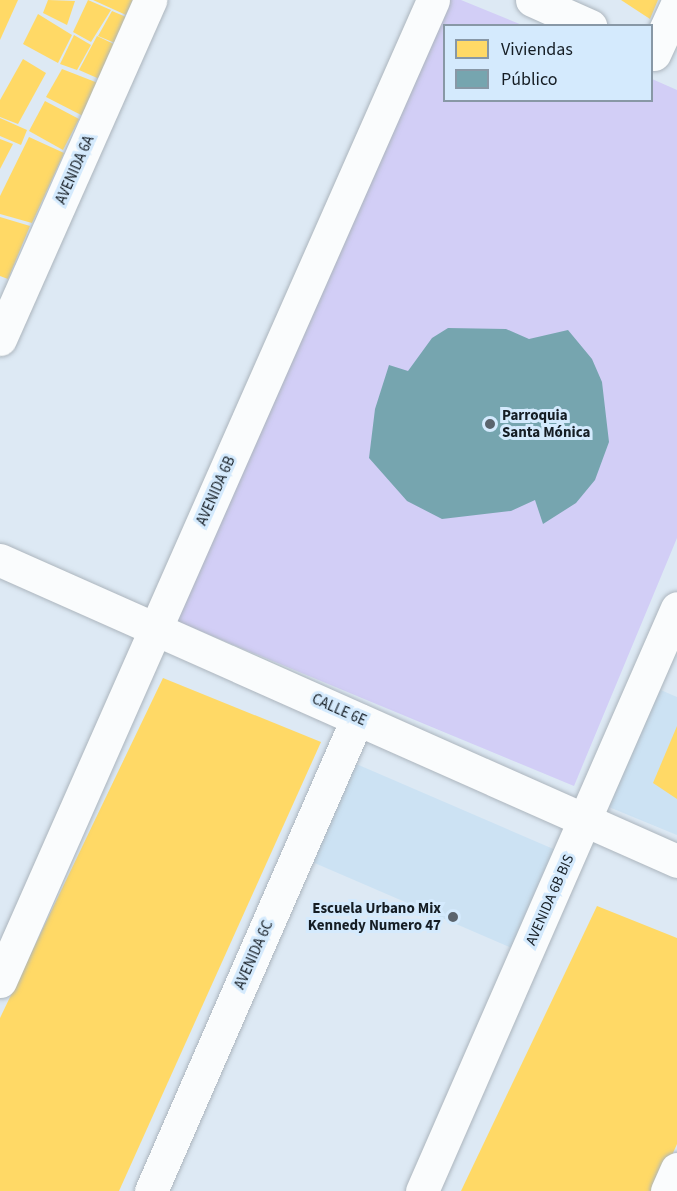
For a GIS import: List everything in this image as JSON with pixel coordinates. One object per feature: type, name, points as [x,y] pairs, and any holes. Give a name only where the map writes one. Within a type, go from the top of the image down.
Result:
[{"type":"street","name":"AVENIDA 6A","points":[[0,339],[150,0]]},
{"type":"street","name":"AVENIDA 6B","points":[[0,981],[433,0]]},
{"type":"street","points":[[532,0],[586,24]]},
{"type":"street","points":[[661,57],[677,4]]},
{"type":"street","name":"CALLE 6E","points":[[0,560],[677,861]]},
{"type":"street","name":"AVENIDA 6B BIS","points":[[422,1191],[677,608]]},
{"type":"street","name":"AVENIDA 6C","points":[[151,1191],[357,719]]},
{"type":"street","points":[[667,1191],[677,1169]]},
{"type":"shaded area","points":[[444,0],[461,0],[520,24],[443,24],[443,102],[653,102],[653,79],[677,90],[677,538],[574,786],[164,616]]},
{"type":"shaded area","points":[[649,685],[677,697],[677,835],[599,803]]},
{"type":"shaded area","points":[[354,763],[558,851],[514,949],[310,861]]},
{"type":"building: Viviendas","points":[[0,0],[18,0],[0,40]]},
{"type":"building: Viviendas","points":[[48,0],[75,1],[67,25],[43,13]]},
{"type":"building: Viviendas","points":[[88,0],[111,10],[91,42],[73,32]]},
{"type":"building: Viviendas","points":[[93,0],[133,0],[126,15]]},
{"type":"building: Viviendas","points":[[621,0],[658,0],[650,19]]},
{"type":"building: Viviendas","points":[[112,11],[126,17],[115,43],[98,36]]},
{"type":"building: Viviendas","points":[[38,14],[72,35],[58,63],[23,44]]},
{"type":"building: Viviendas","points":[[74,35],[91,45],[77,70],[60,64]]},
{"type":"building: Viviendas","points":[[97,36],[118,46],[104,81],[79,70]]},
{"type":"building: Viviendas","points":[[23,59],[46,73],[18,124],[0,117],[0,100]]},
{"type":"building: Viviendas","points":[[62,69],[98,83],[83,116],[46,97]]},
{"type":"building: Viviendas","points":[[45,101],[79,119],[63,150],[29,131]]},
{"type":"building: Viviendas","points":[[0,118],[27,130],[21,145],[0,136]]},
{"type":"building: Viviendas","points":[[29,137],[64,153],[32,223],[0,214],[0,196]]},
{"type":"building: Viviendas","points":[[0,139],[13,144],[0,169]]},
{"type":"building: Viviendas","points":[[0,217],[30,226],[8,279],[0,276]]},
{"type":"building: Viviendas","points":[[163,678],[321,742],[119,1191],[0,1191],[0,1018]]},
{"type":"building: Viviendas","points":[[677,726],[677,799],[653,783]]},
{"type":"building: Viviendas","points":[[597,906],[677,938],[677,1144],[656,1191],[461,1191]]},
{"type":"building: Público","name":"Parroquia Santa Mónica","points":[[448,328],[506,329],[529,339],[568,330],[592,359],[602,382],[609,442],[595,480],[576,503],[543,524],[535,500],[511,511],[442,519],[407,501],[369,458],[375,409],[389,365],[408,371],[432,338]]},
{"type":"place","name":"Parroquia Santa Mónica","points":[[490,424]]},
{"type":"place","name":"Escuela Urbano Mix Kennedy Numero 47","points":[[453,917]]}]
